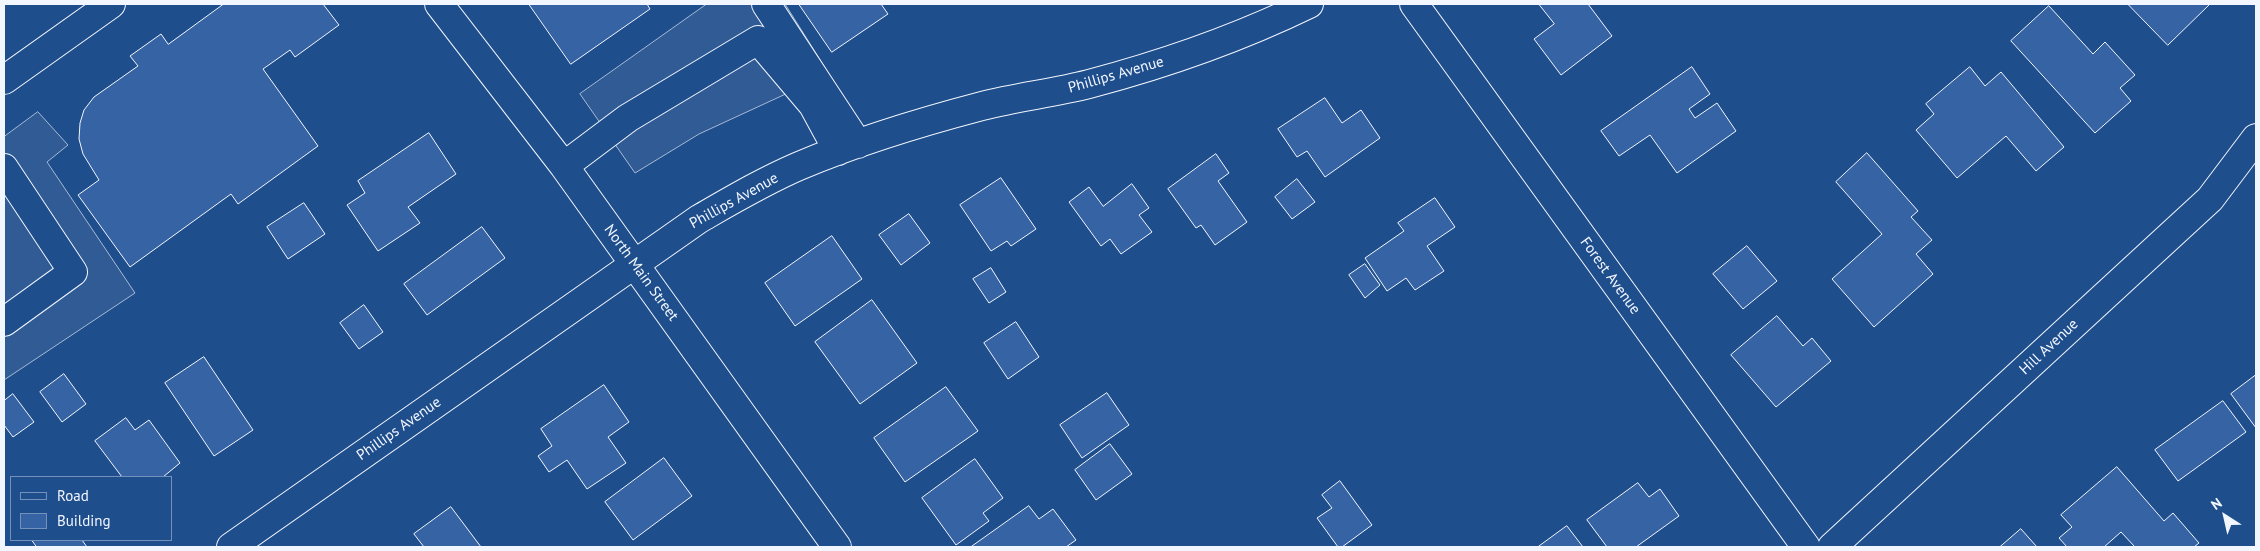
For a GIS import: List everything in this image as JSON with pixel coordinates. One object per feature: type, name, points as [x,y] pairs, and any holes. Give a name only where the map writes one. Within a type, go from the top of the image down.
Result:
[{"type":"street","points":[[4,80],[111,4]]},
{"type":"street","name":"North Main Street","points":[[440,4],[564,166],[837,547]]},
{"type":"street","points":[[766,4],[848,147]]},
{"type":"street","name":"Phillips Avenue","points":[[231,547],[699,219],[754,188],[799,166],[848,147],[984,106],[1091,83],[1185,56],[1249,31],[1309,4]]},
{"type":"street","name":"Forest Avenue","points":[[1414,4],[1806,547]]},
{"type":"street","points":[[564,166],[628,118],[758,40],[848,147]]},
{"type":"street","name":"Hill Avenue","points":[[1832,547],[2210,198],[2256,138]]},
{"type":"street","points":[[4,322],[73,272],[8,183]]},
{"type":"shaded area","points":[[707,4],[785,4],[829,74],[699,134],[635,173],[580,94]]},
{"type":"shaded area","points":[[38,112],[68,145],[47,162],[135,293],[4,380],[4,137]]},
{"type":"building","points":[[224,4],[323,4],[339,25],[295,57],[290,50],[263,69],[318,146],[238,204],[231,194],[130,267],[78,195],[99,180],[83,154],[79,139],[80,123],[84,110],[94,97],[138,66],[130,56],[161,34],[168,44]]},
{"type":"building","points":[[529,4],[647,4],[650,9],[571,64]]},
{"type":"building","points":[[799,4],[881,4],[888,14],[832,52]]},
{"type":"building","points":[[1539,4],[1588,4],[1612,36],[1561,75],[1534,39],[1554,24]]},
{"type":"building","points":[[2128,4],[2210,4],[2168,45]]},
{"type":"building","points":[[2049,6],[2093,54],[2105,42],[2135,75],[2120,88],[2131,101],[2095,133],[2011,41]]},
{"type":"building","points":[[1692,67],[1710,94],[1689,109],[1695,118],[1717,103],[1736,131],[1677,173],[1650,135],[1619,156],[1601,131]]},
{"type":"building","points":[[1970,67],[1985,86],[2001,72],[2064,147],[2036,171],[2006,136],[1957,178],[1916,130],[1934,114],[1926,104]]},
{"type":"building","points":[[1325,98],[1342,123],[1361,110],[1380,138],[1325,177],[1307,151],[1297,157],[1278,129]]},
{"type":"building","points":[[429,133],[456,174],[408,207],[420,223],[378,251],[347,205],[365,193],[358,181]]},
{"type":"building","points":[[1867,153],[1918,211],[1911,217],[1932,240],[1916,254],[1933,274],[1874,327],[1832,279],[1882,234],[1836,182]]},
{"type":"building","points":[[1216,154],[1229,173],[1218,181],[1247,222],[1215,245],[1201,225],[1196,228],[1168,189]]},
{"type":"building","points":[[1001,178],[1036,229],[1011,246],[1007,241],[991,251],[960,205]]},
{"type":"building","points":[[1297,179],[1315,202],[1292,219],[1275,197]]},
{"type":"building","points":[[1132,184],[1149,208],[1139,215],[1152,232],[1121,254],[1110,239],[1101,246],[1069,202],[1089,187],[1103,206]]},
{"type":"building","points":[[1435,198],[1455,227],[1427,246],[1444,271],[1415,290],[1406,278],[1387,291],[1365,258],[1404,231],[1398,223]]},
{"type":"building","points":[[304,203],[325,234],[288,259],[267,227]]},
{"type":"building","points":[[909,214],[930,243],[901,265],[879,235]]},
{"type":"building","points":[[482,227],[505,258],[427,315],[404,284]]},
{"type":"building","points":[[832,236],[862,279],[795,326],[765,283]]},
{"type":"building","points":[[1747,246],[1777,281],[1743,309],[1713,274]]},
{"type":"building","points":[[1365,264],[1380,285],[1365,298],[1349,275]]},
{"type":"building","points":[[991,268],[1006,292],[989,303],[973,279]]},
{"type":"building","points":[[872,300],[917,363],[860,404],[815,342]]},
{"type":"building","points":[[364,305],[383,332],[359,349],[340,323]]},
{"type":"building","points":[[1777,316],[1803,346],[1812,338],[1831,361],[1776,407],[1731,355]]},
{"type":"building","points":[[1016,322],[1039,357],[1008,379],[984,343]]},
{"type":"building","points":[[204,357],[253,430],[214,456],[165,383]]},
{"type":"building","points":[[64,374],[86,404],[62,422],[40,392]]},
{"type":"building","points":[[2256,375],[2256,428],[2231,394]]},
{"type":"building","points":[[604,385],[629,422],[608,437],[626,463],[587,489],[567,460],[549,472],[538,456],[552,446],[541,429]]},
{"type":"building","points":[[946,387],[978,431],[905,482],[874,438]]},
{"type":"building","points":[[1107,393],[1129,425],[1082,458],[1060,425]]},
{"type":"building","points":[[13,394],[34,422],[13,437],[4,425],[4,401]]},
{"type":"building","points":[[2223,401],[2246,432],[2178,481],[2155,450]]},
{"type":"building","points":[[126,418],[135,430],[149,420],[180,463],[164,476],[121,476],[95,441]]},
{"type":"building","points":[[1110,444],[1132,474],[1096,500],[1075,470]]},
{"type":"building","points":[[664,458],[692,496],[633,540],[605,502]]},
{"type":"building","points":[[975,459],[1003,498],[983,513],[989,521],[956,545],[922,498]]},
{"type":"building","points":[[2117,467],[2164,521],[2173,513],[2199,543],[2194,547],[2135,547],[2121,532],[2104,547],[2067,547],[2059,538],[2072,527],[2061,515]]},
{"type":"building","points":[[1340,481],[1372,525],[1342,547],[1338,547],[1317,518],[1332,508],[1322,495]]},
{"type":"building","points":[[1638,483],[1649,497],[1660,489],[1679,516],[1636,547],[1607,547],[1587,520]]},
{"type":"building","points":[[1029,506],[1039,519],[1053,509],[1076,540],[1066,547],[971,547]]},
{"type":"building","points":[[451,507],[481,547],[424,547],[414,534]]},
{"type":"building","points":[[1567,526],[1583,547],[1538,547]]},
{"type":"building","points":[[2021,529],[2037,547],[2000,547]]},
{"type":"building","points":[[33,541],[83,541],[87,547],[37,547]]}]
